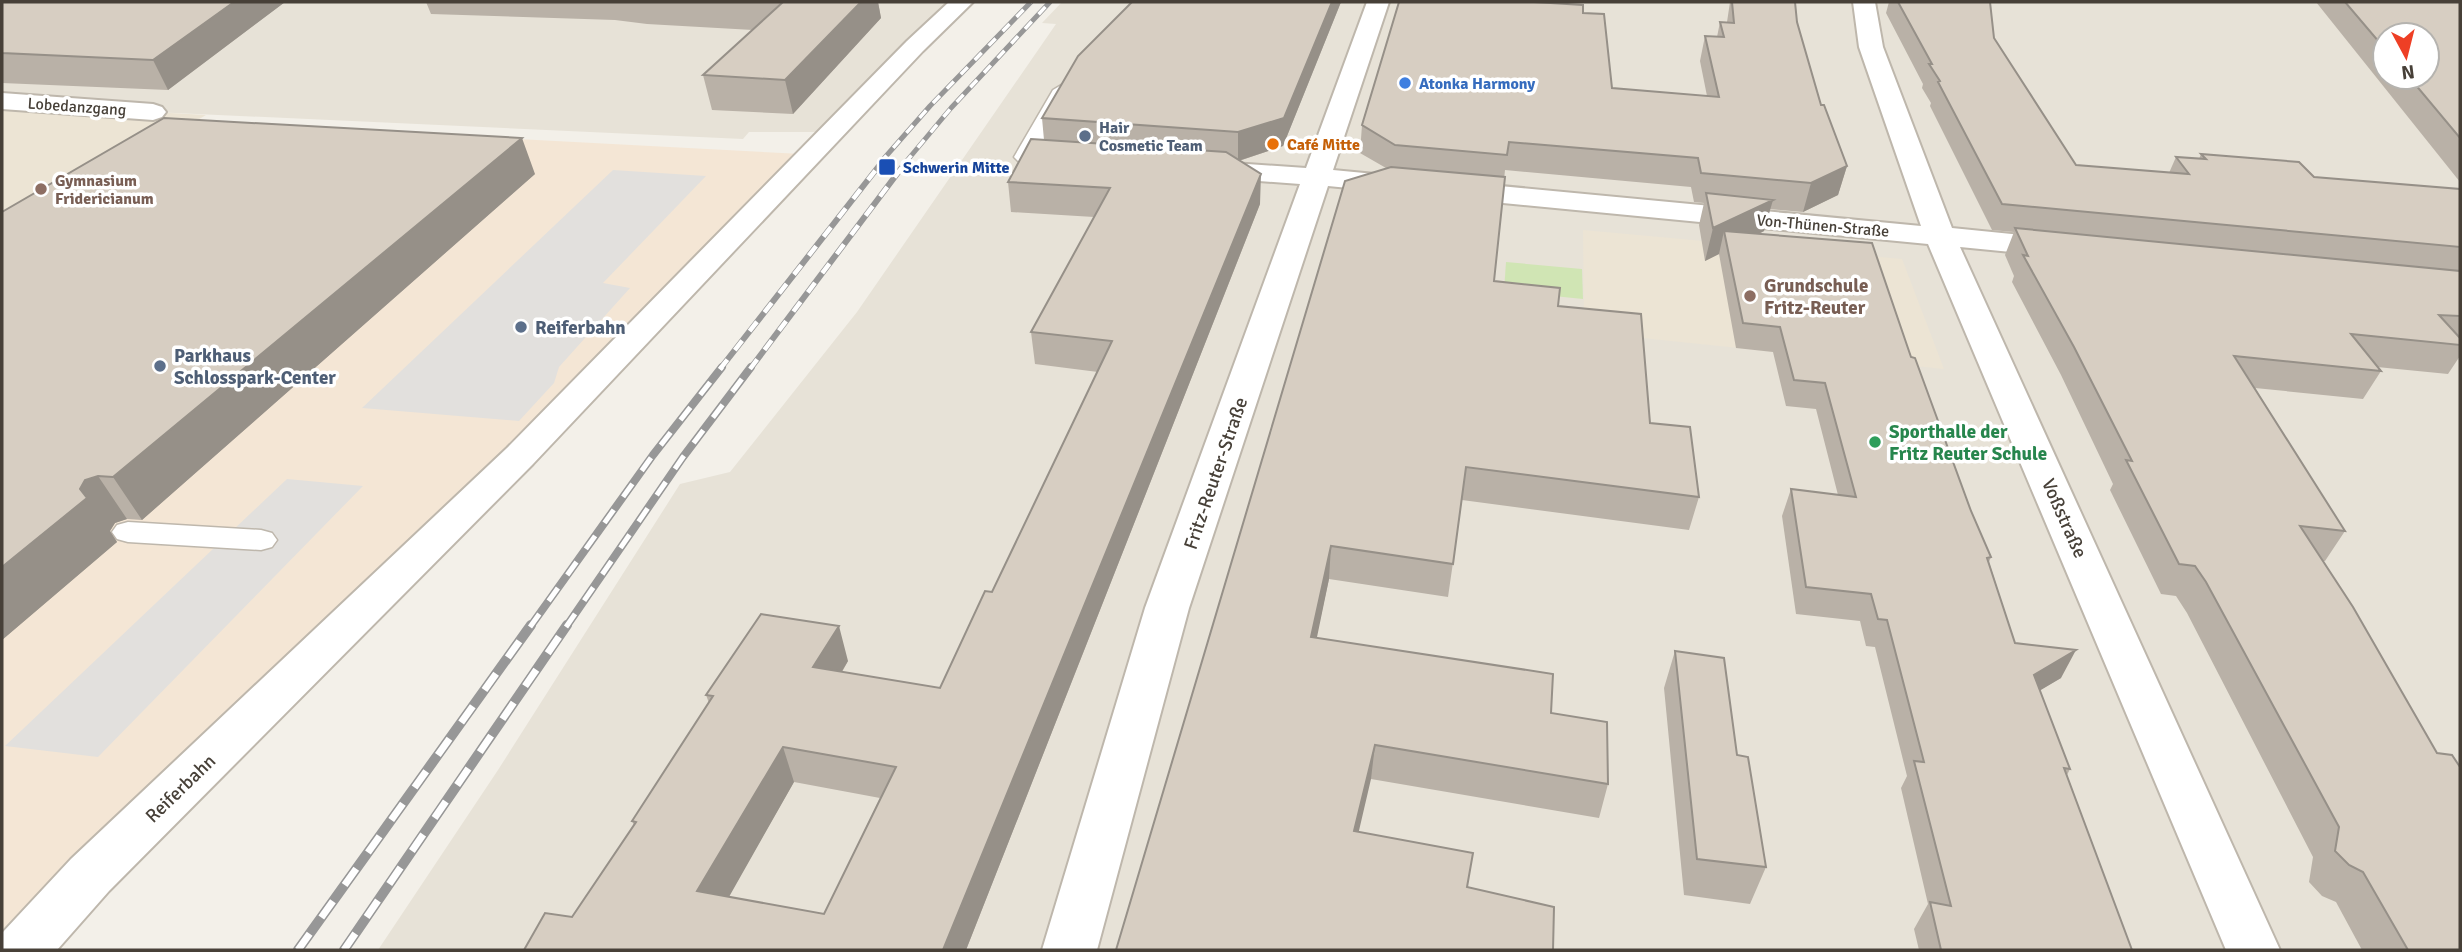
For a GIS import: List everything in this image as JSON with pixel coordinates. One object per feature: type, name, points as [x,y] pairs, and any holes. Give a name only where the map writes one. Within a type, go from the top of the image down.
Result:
[{"type":"street","name":"Reiferbahn","points":[[22,950],[90,875],[520,456],[915,46],[962,2]]},
{"type":"street","name":"Fritz-Reuter-Straße","points":[[1069,950],[1167,608],[1378,2]]},
{"type":"street","name":"Voßstraße","points":[[1864,2],[1871,47],[1940,236],[2253,950]]},
{"type":"street","name":"Lobedanzgang","points":[[2,101],[153,112]]},
{"type":"street","name":"Von-Thünen-Straße","points":[[1185,168],[1318,177],[2096,251]]},
{"type":"lane","points":[[1032,157],[1074,72]]},
{"type":"lane","points":[[128,532],[261,540]]},
{"type":"shaded area","points":[[2,2],[963,2],[834,132],[749,132],[743,139],[153,112],[2,101]]},
{"type":"shaded area","points":[[1062,2],[2460,2],[2460,950],[378,950],[498,770],[680,484],[730,472],[857,312],[1056,24],[1042,23]]},
{"type":"shaded area","name":"Gymnasium Fridericianum","points":[[2,101],[153,112],[206,115],[2,236]]},
{"type":"shaded area","points":[[194,122],[802,154],[90,875],[22,950],[2,950],[2,236]]},
{"type":"shaded area","name":"Reiferbahn","points":[[613,170],[706,176],[603,283],[630,288],[559,367],[554,383],[519,421],[362,408]]},
{"type":"shaded area","name":"Grundschule Fritz-Reuter","points":[[1583,230],[1902,259],[1944,369],[1584,332]]},
{"type":"shaded area","points":[[287,479],[363,486],[98,757],[5,746]]},
{"type":"green space","points":[[1506,262],[1582,269],[1583,299],[1504,291]]},
{"type":"building","points":[[2,2],[234,2],[153,60],[2,53]]},
{"type":"building","points":[[783,2],[861,2],[785,80],[703,75]]},
{"type":"building","points":[[1132,2],[1332,2],[1284,118],[1238,132],[1042,118],[1078,56]]},
{"type":"building","points":[[1399,2],[1534,2],[1583,5],[1583,13],[1604,14],[1612,88],[1719,97],[1705,36],[1724,37],[1720,22],[1734,23],[1732,2],[1795,2],[1797,22],[1821,105],[1824,105],[1847,166],[1811,183],[1701,173],[1698,158],[1509,142],[1507,155],[1395,145],[1362,125]]},
{"type":"building","points":[[1898,2],[1990,2],[1994,38],[2076,165],[2189,174],[2176,157],[2206,159],[2201,154],[2299,162],[2314,177],[2460,189],[2460,247],[2002,204]]},
{"type":"building","points":[[2345,2],[2460,2],[2460,138],[2421,91],[2441,91],[2441,21],[2371,21],[2371,33]]},
{"type":"building","name":"Parkhaus Schlosspark-Center","points":[[164,118],[522,138],[113,477],[98,476],[85,480],[80,489],[87,498],[2,567],[2,212]]},
{"type":"building","points":[[1031,139],[1226,152],[1261,174],[943,950],[524,950],[545,913],[572,917],[636,822],[632,821],[713,696],[706,695],[761,614],[839,626],[813,667],[940,688],[985,591],[992,592],[1112,341],[1031,332],[1110,188],[1008,182]],"holes":[[[783,747],[896,767],[824,914],[697,891]]]},
{"type":"building","points":[[1391,167],[1505,177],[1494,281],[1560,288],[1558,306],[1641,314],[1650,423],[1690,427],[1699,497],[1466,467],[1453,564],[1331,546],[1311,637],[1553,674],[1551,713],[1607,722],[1608,784],[1375,745],[1354,831],[1473,853],[1467,887],[1554,907],[1553,950],[1116,950],[1345,181]]},
{"type":"building","points":[[1706,193],[1773,200],[1713,228]]},
{"type":"building","points":[[2015,228],[2460,271],[2460,316],[2439,315],[2460,338],[2460,345],[2351,334],[2381,371],[2234,356],[2345,531],[2300,526],[2353,607],[2437,753],[2452,755],[2460,767],[2460,950],[2408,950],[2363,872],[2349,865],[2335,851],[2339,827],[2206,582],[2195,566],[2179,564],[2126,460],[2132,461],[2023,255],[2028,256]]},
{"type":"building","points":[[1724,231],[1872,243],[1911,357],[1915,358],[1971,511],[1991,557],[1987,558],[2015,643],[2076,650],[2034,675],[2070,769],[2064,768],[2132,950],[1941,950],[1930,902],[1951,906],[1914,761],[1924,762],[1887,620],[1878,619],[1871,594],[1806,587],[1791,489],[1856,497],[1825,383],[1794,380],[1780,327],[1743,323]]},
{"type":"building","points":[[1675,651],[1724,658],[1737,755],[1748,757],[1766,867],[1697,859]]},
{"type":"railway","points":[[880,163],[930,106],[1031,2]]},
{"type":"railway","points":[[905,163],[951,108],[1050,2]]},
{"type":"railway","points":[[720,369],[882,162]]},
{"type":"railway","points":[[750,369],[906,162]]},
{"type":"railway","points":[[530,627],[653,455],[722,367]]},
{"type":"railway","points":[[566,627],[683,457],[751,367]]},
{"type":"railway","points":[[298,950],[531,625]]},
{"type":"railway","points":[[344,950],[567,625]]},
{"type":"place","name":"Atonka Harmony","points":[[1405,83]]},
{"type":"place","name":"Hair Cosmetic Team","points":[[1085,136]]},
{"type":"place","name":"Café Mitte","points":[[1273,144]]},
{"type":"place","name":"Schwerin Mitte","points":[[887,167]]},
{"type":"place","name":"Gymnasium Fridericianum","points":[[41,189]]},
{"type":"place","name":"Grundschule Fritz-Reuter","points":[[1750,296]]},
{"type":"place","name":"Reiferbahn","points":[[521,327]]},
{"type":"place","name":"Parkhaus Schlosspark-Center","points":[[160,366]]},
{"type":"place","name":"Sporthalle der Fritz Reuter Schule","points":[[1875,442]]}]
